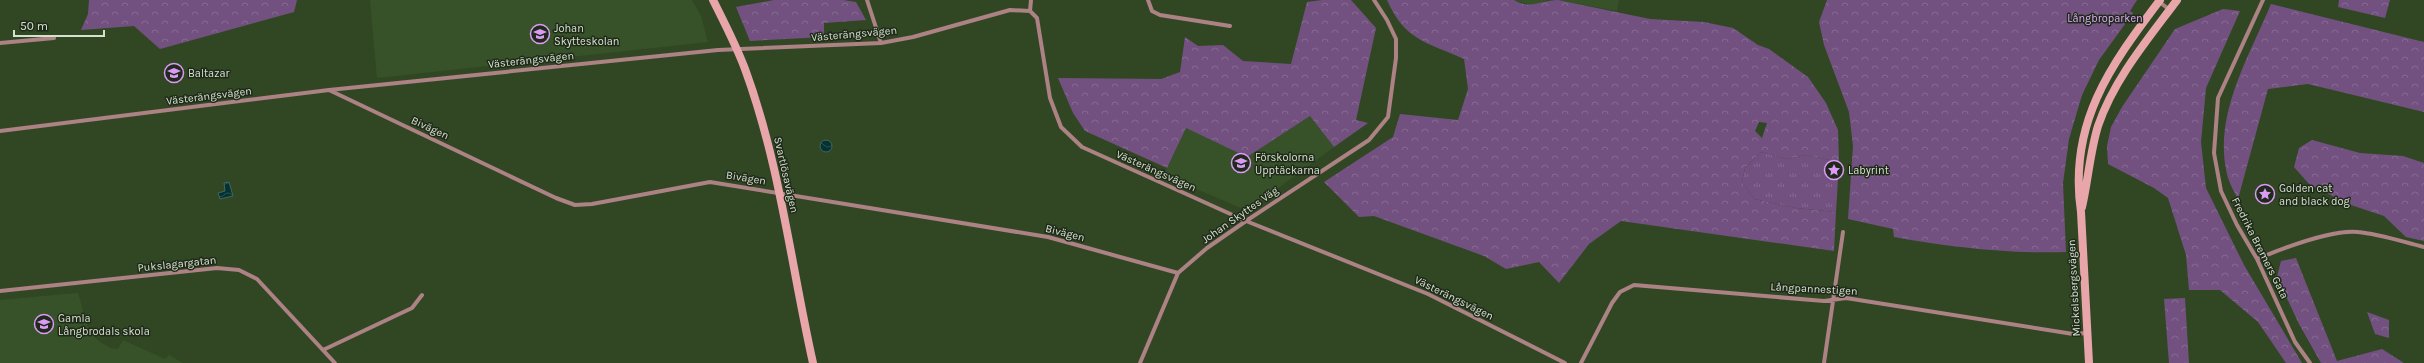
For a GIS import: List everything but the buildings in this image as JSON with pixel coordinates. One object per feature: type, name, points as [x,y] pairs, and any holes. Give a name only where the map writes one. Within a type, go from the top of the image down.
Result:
[{"type":"main road","name":"Svartlösavägen","points":[[713,0],[736,48],[763,125],[780,193],[813,363]]},
{"type":"main road","name":"Mickelsbergsvägen","points":[[2081,212],[2098,126],[2128,66],[2177,0]]},
{"type":"main road","name":"Mickelsbergsvägen","points":[[2089,363],[2081,212],[2078,190],[2078,162],[2087,118],[2099,89],[2117,59],[2159,1]]},
{"type":"street","points":[[867,0],[881,43]]},
{"type":"street","points":[[1030,10],[1031,0]]},
{"type":"street","points":[[1148,0],[1152,11],[1160,15],[1230,26]]},
{"type":"street","name":"Johan Skyttes Väg","points":[[1140,363],[1178,273],[1208,248],[1246,221],[1369,140],[1388,117],[1396,58],[1396,39],[1387,20],[1374,0]]},
{"type":"street","name":"Fredrika Bremers Gata","points":[[2263,0],[2218,98],[2214,153],[2221,191],[2237,225],[2257,259],[2295,342],[2310,363]]},
{"type":"street","points":[[2159,1],[2170,10]]},
{"type":"street","name":"Västerängsvägen","points":[[0,131],[329,90],[736,48],[755,50],[881,43],[913,37],[1010,10],[1030,10],[1037,18],[1050,98],[1061,127],[1082,147],[1246,221],[1428,294],[1565,363]]},
{"type":"street","points":[[0,43],[54,38]]},
{"type":"street","name":"Bivägen","points":[[329,90],[549,195],[575,204],[592,204],[710,182],[1048,237],[1178,273]]},
{"type":"street","points":[[1824,363],[1843,232]]},
{"type":"street","points":[[2257,259],[2283,249],[2334,235],[2357,232],[2424,247]]},
{"type":"street","name":"Pukslagargatan","points":[[0,291],[217,268],[239,270],[257,279],[335,363]]},
{"type":"street","name":"Långpannestigen","points":[[1581,363],[1612,303],[1620,292],[1634,285],[1824,300],[1846,298],[2073,334],[2087,333]]},
{"type":"street","points":[[323,350],[412,308],[422,295]]},
{"type":"shaded area","name":"Johan Skytteskolan","points":[[370,0],[692,0],[701,16],[708,42],[377,78]]},
{"type":"shaded area","points":[[1514,0],[1548,0],[1534,6]]},
{"type":"shaded area","points":[[1558,0],[1619,0],[1617,11]]},
{"type":"shaded area","name":"Förskolorna Upptäckarna","points":[[1310,116],[1334,147],[1255,205],[1241,208],[1164,175],[1186,128],[1247,157]]},
{"type":"shaded area","name":"Gamla Långbrodals skola","points":[[78,293],[89,332],[100,342],[110,348],[118,349],[123,340],[165,359],[169,355],[183,363],[0,363],[0,300]]},
{"type":"green space","points":[[89,0],[297,0],[294,12],[160,49],[134,26],[81,30],[88,14]]},
{"type":"green space","points":[[774,0],[843,0],[856,2],[866,20],[824,23],[824,37],[750,41],[736,7]]},
{"type":"green space","points":[[1322,0],[1351,0],[1376,28],[1356,120],[1368,123],[1334,147],[1310,116],[1247,157],[1186,128],[1167,168],[1085,131],[1073,113],[1058,78],[1161,79],[1180,72],[1185,37],[1198,46],[1223,45],[1243,61],[1291,64],[1307,2]]},
{"type":"green space","points":[[1387,0],[1514,0],[1520,3],[1536,4],[1558,0],[1650,19],[1704,22],[1733,28],[1758,45],[1769,49],[1808,77],[1826,103],[1838,130],[1839,162],[1807,155],[1786,159],[1761,152],[1745,168],[1742,182],[1754,199],[1796,208],[1836,212],[1834,251],[1621,221],[1589,244],[1559,283],[1539,262],[1506,269],[1484,256],[1374,216],[1359,217],[1324,182],[1393,137],[1400,114],[1458,120],[1468,89],[1464,59],[1428,44],[1418,38],[1401,24]],"holes":[[[1759,122],[1767,123],[1762,138],[1755,131]]]},
{"type":"green space","name":"Långbroparken","points":[[1827,0],[2137,0],[2130,11],[2133,13],[2099,60],[2082,95],[2069,139],[2063,183],[2066,252],[2001,251],[1936,244],[1894,237],[1893,229],[1848,219],[1853,146],[1849,112],[1824,45],[1819,22]]},
{"type":"green space","points":[[2339,0],[2390,0],[2385,18],[2338,7]]},
{"type":"green space","points":[[2271,4],[2424,42],[2424,112],[2308,84],[2268,89],[2238,199],[2230,184],[2227,174],[2224,152],[2225,130],[2229,108],[2236,87]]},
{"type":"green space","points":[[2223,9],[2240,11],[2206,88],[2201,142],[2206,188],[2244,265],[2302,363],[2286,363],[2258,322],[2220,290],[2189,290],[2186,255],[2168,198],[2154,188],[2108,164],[2107,146],[2111,127],[2122,107],[2175,29]]},
{"type":"green space","points":[[2312,140],[2360,153],[2403,156],[2424,163],[2424,241],[2406,237],[2384,216],[2348,204],[2309,184],[2294,167],[2299,148]]},
{"type":"green space","points":[[1761,152],[1786,159],[1807,155],[1839,162],[1836,212],[1796,208],[1754,199],[1742,182],[1745,168]]},
{"type":"green space","points":[[2296,258],[2337,361],[2382,349],[2404,363],[2321,363],[2299,324],[2277,277],[2281,261]]},
{"type":"green space","points":[[2185,298],[2189,363],[2169,363],[2164,299]]},
{"type":"green space","points":[[2367,312],[2389,320],[2389,338],[2375,334]]},
{"type":"water","points":[[828,140],[831,141],[831,151],[824,152],[821,151],[820,144],[821,141]]},
{"type":"water","points":[[229,182],[233,196],[220,199],[218,193],[225,191],[224,183]]},
{"type":"place","name":"Johan Skytteskolan","points":[[540,34]]},
{"type":"place","name":"Baltazar","points":[[174,73]]},
{"type":"place","name":"Förskolorna Upptäckarna","points":[[1241,163]]},
{"type":"place","name":"Labyrint","points":[[1834,170]]},
{"type":"place","name":"Golden cat and black dog","points":[[2265,194]]},
{"type":"place","name":"Gamla Långbrodals skola","points":[[44,324]]}]
